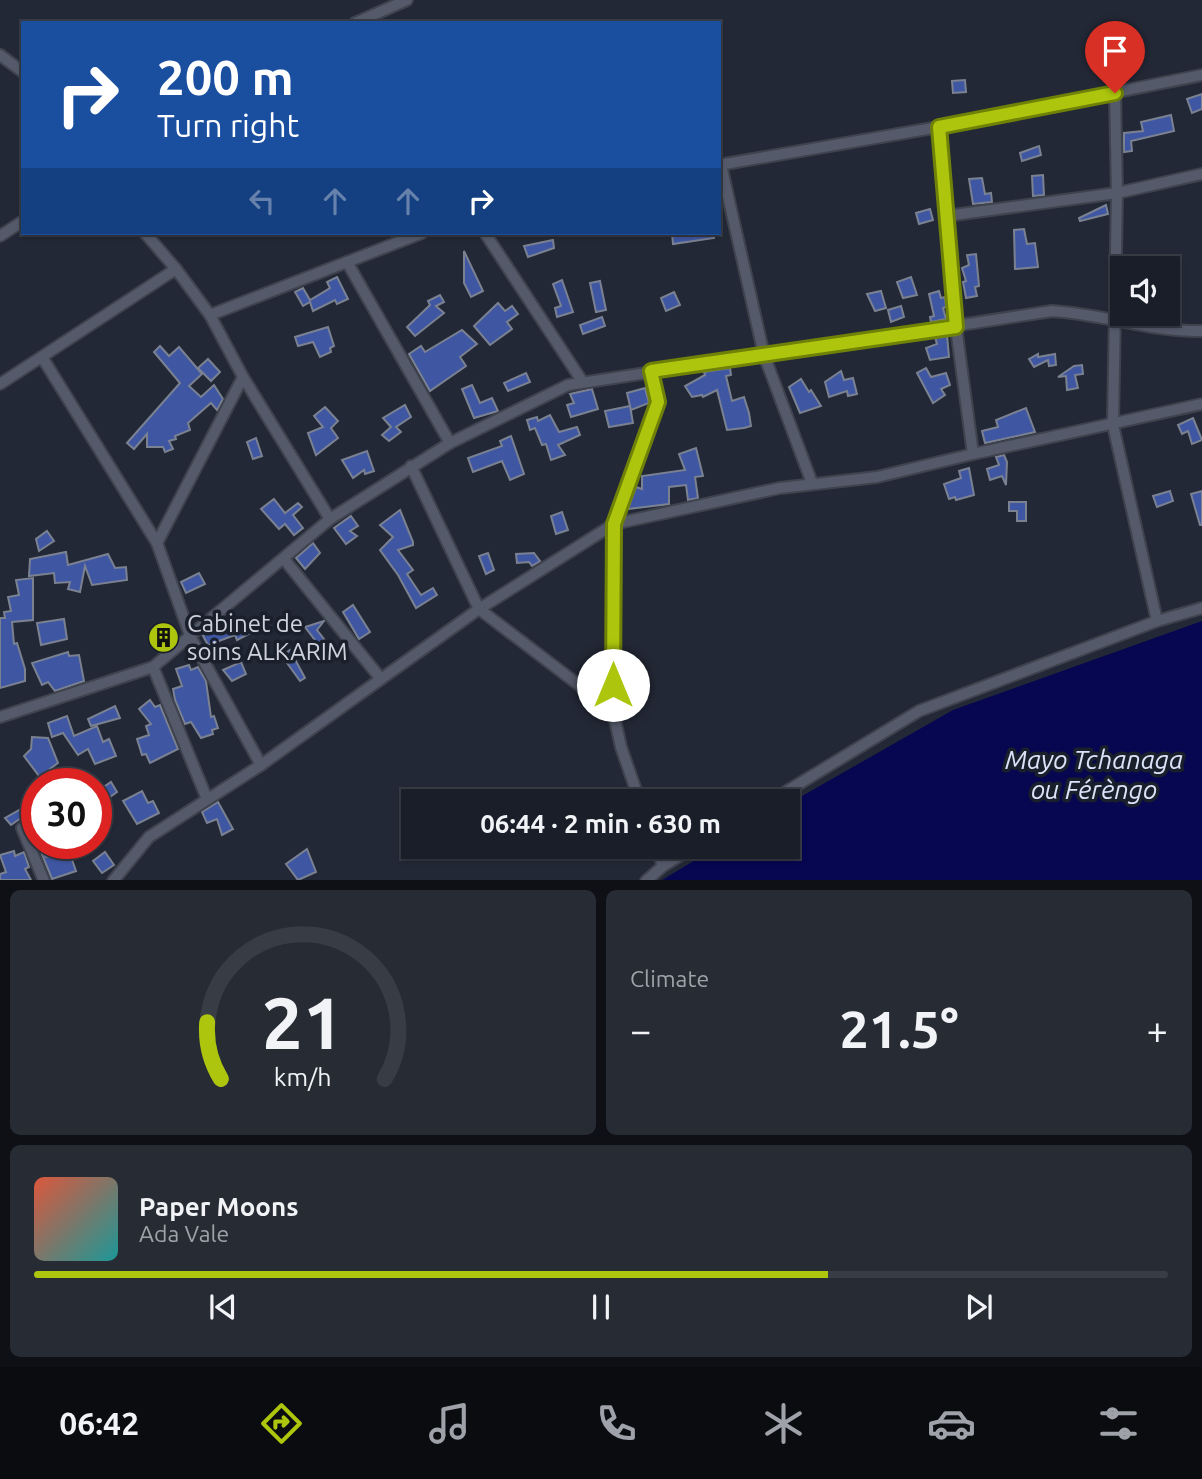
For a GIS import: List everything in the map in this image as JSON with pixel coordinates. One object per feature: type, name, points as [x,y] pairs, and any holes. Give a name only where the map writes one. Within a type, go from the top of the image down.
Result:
[{"type":"street","points":[[360,21],[407,0]]},
{"type":"street","points":[[0,55],[21,71]]},
{"type":"street","points":[[721,165],[939,127],[1202,75]]},
{"type":"street","points":[[1115,93],[1115,256]]},
{"type":"street","points":[[939,127],[956,327],[973,454]]},
{"type":"street","points":[[721,169],[764,355],[812,483]]},
{"type":"street","points":[[946,216],[1117,192],[1202,174]]},
{"type":"street","points":[[0,236],[21,222]]},
{"type":"street","points":[[147,235],[210,315],[243,377],[330,519]]},
{"type":"street","points":[[210,315],[417,235]]},
{"type":"street","points":[[486,235],[582,381]]},
{"type":"street","points":[[347,262],[450,443]]},
{"type":"street","points":[[0,384],[176,269]]},
{"type":"street","points":[[0,717],[153,667],[191,638],[330,519],[450,443],[582,381],[1052,311],[1110,319]]},
{"type":"street","points":[[1113,326],[1113,425],[1157,621]]},
{"type":"street","points":[[1143,326],[1202,331]]},
{"type":"street","points":[[42,358],[157,543],[191,638],[261,765]]},
{"type":"street","points":[[636,789],[621,747],[613,711],[614,524],[658,402],[651,371]]},
{"type":"street","points":[[157,543],[243,377]]},
{"type":"street","points":[[113,880],[140,845],[261,765],[479,609],[614,524],[812,483],[877,478],[1202,404]]},
{"type":"street","points":[[411,466],[479,609],[613,711]]},
{"type":"street","points":[[284,559],[381,679]]},
{"type":"street","points":[[790,789],[919,710],[1157,621],[1202,608]]},
{"type":"street","points":[[153,667],[206,799]]},
{"type":"street","points":[[35,859],[44,880]]},
{"type":"street","points":[[660,859],[663,866]]},
{"type":"street","points":[[646,880],[674,859]]},
{"type":"water","name":"Mayo Tchanaga ou Férèngo","points":[[1202,621],[1202,880],[662,880],[697,859],[800,859],[800,797],[953,710]]},
{"type":"building","points":[[965,80],[966,92],[953,93],[952,81]]},
{"type":"building","points":[[1202,94],[1202,109],[1192,113],[1187,99]]},
{"type":"building","points":[[1171,115],[1174,131],[1131,141],[1132,151],[1124,152],[1124,133],[1143,131],[1141,122]]},
{"type":"building","points":[[1039,146],[1041,155],[1022,161],[1020,153]]},
{"type":"building","points":[[1043,175],[1044,195],[1033,196],[1032,176]]},
{"type":"building","points":[[982,178],[985,194],[991,193],[992,202],[973,204],[969,179]]},
{"type":"building","points":[[1106,205],[1108,214],[1080,221],[1079,218]]},
{"type":"building","points":[[930,209],[933,220],[919,224],[916,213]]},
{"type":"building","points":[[1024,229],[1027,244],[1035,243],[1038,267],[1015,269],[1014,230]]},
{"type":"building","points":[[672,235],[713,235],[714,238],[673,244]]},
{"type":"building","points":[[553,240],[554,248],[528,257],[524,246]]},
{"type":"building","points":[[464,251],[483,291],[471,297],[464,283]]},
{"type":"building","points":[[976,254],[979,286],[975,287],[977,296],[966,298],[963,282],[966,281],[962,268],[969,265],[967,255]]},
{"type":"building","points":[[337,277],[348,299],[337,304],[335,300],[313,311],[310,302],[303,306],[295,292],[303,288],[310,300],[330,288],[327,282]]},
{"type":"building","points":[[911,277],[917,295],[903,298],[897,282]]},
{"type":"building","points":[[562,280],[573,312],[557,317],[555,308],[561,306],[553,284]]},
{"type":"building","points":[[600,281],[606,310],[596,312],[590,283]]},
{"type":"building","points":[[881,291],[886,308],[875,311],[867,294]]},
{"type":"building","points":[[939,291],[941,298],[945,297],[946,307],[943,308],[946,319],[931,322],[930,317],[934,316],[929,294]]},
{"type":"building","points":[[674,292],[680,305],[666,311],[661,298]]},
{"type":"building","points":[[440,295],[444,302],[436,306],[444,313],[415,336],[407,327],[430,305],[428,301]]},
{"type":"building","points":[[498,303],[505,311],[512,306],[518,314],[507,322],[512,329],[490,345],[474,326]]},
{"type":"building","points":[[901,306],[904,317],[891,322],[888,310]]},
{"type":"building","points":[[602,317],[605,326],[583,334],[580,325]]},
{"type":"building","points":[[328,327],[334,346],[330,348],[331,352],[320,357],[313,342],[298,346],[295,337]]},
{"type":"building","points":[[462,330],[477,344],[460,357],[466,366],[430,391],[409,354],[421,346],[425,352]]},
{"type":"building","points":[[947,335],[949,357],[930,360],[926,348],[937,344],[935,337]]},
{"type":"building","points":[[160,346],[169,356],[179,347],[202,374],[189,386],[201,397],[214,385],[223,399],[217,410],[211,403],[188,423],[190,430],[169,441],[173,449],[165,452],[163,447],[147,447],[147,434],[134,449],[127,443],[180,383],[154,352]]},
{"type":"building","points":[[1038,354],[1038,357],[1055,354],[1056,365],[1049,366],[1048,360],[1034,367],[1029,359]]},
{"type":"building","points":[[208,359],[220,372],[211,381],[198,368]]},
{"type":"building","points":[[1082,365],[1083,374],[1075,375],[1078,388],[1067,390],[1066,376],[1058,377],[1074,366]]},
{"type":"building","points":[[730,368],[731,375],[726,376],[732,401],[744,397],[751,426],[727,430],[717,390],[703,397],[692,397],[685,386],[705,375],[704,372]]},
{"type":"building","points":[[926,368],[931,377],[946,373],[950,385],[941,389],[945,395],[933,403],[917,373]]},
{"type":"building","points":[[841,371],[844,380],[853,378],[857,394],[848,396],[847,391],[829,397],[825,382]]},
{"type":"building","points":[[526,373],[530,382],[508,391],[504,383]]},
{"type":"building","points":[[801,379],[821,406],[800,413],[789,387]]},
{"type":"building","points":[[472,385],[480,403],[492,398],[498,411],[474,418],[462,389]]},
{"type":"building","points":[[645,388],[649,403],[631,410],[627,393]]},
{"type":"building","points":[[592,389],[598,409],[571,417],[567,405],[574,403],[570,394]]},
{"type":"building","points":[[405,405],[411,417],[396,427],[401,432],[389,441],[382,435],[391,427],[383,418]]},
{"type":"building","points":[[630,406],[633,423],[609,427],[605,411]]},
{"type":"building","points":[[325,407],[338,421],[331,428],[338,438],[316,455],[308,433],[323,427],[314,416]]},
{"type":"building","points":[[1026,408],[1035,432],[985,443],[982,431],[998,427],[996,420]]},
{"type":"building","points":[[550,415],[559,432],[577,427],[580,435],[558,445],[565,455],[551,460],[546,444],[542,445],[535,428],[530,430],[527,420],[537,417],[538,421]]},
{"type":"building","points":[[1193,418],[1202,440],[1192,444],[1188,431],[1182,434],[1178,425]]},
{"type":"building","points":[[511,436],[524,474],[510,480],[502,461],[473,472],[468,458],[502,446],[500,441]]},
{"type":"building","points":[[256,438],[262,456],[253,459],[247,442]]},
{"type":"building","points":[[696,448],[703,476],[695,477],[698,498],[688,500],[686,485],[669,487],[669,504],[628,509],[636,487],[642,489],[642,476],[685,470],[679,454]]},
{"type":"building","points":[[367,451],[374,471],[365,474],[364,470],[353,478],[342,460]]},
{"type":"building","points":[[1004,455],[1007,462],[1006,485],[1002,476],[990,480],[987,469],[999,465],[996,457]]},
{"type":"building","points":[[969,468],[974,495],[949,499],[944,484],[961,478],[959,471]]},
{"type":"building","points":[[1170,491],[1173,501],[1157,507],[1153,496]]},
{"type":"building","points":[[1202,491],[1202,525],[1200,525],[1191,494]]},
{"type":"building","points":[[274,499],[285,513],[298,503],[302,507],[293,515],[303,528],[294,535],[285,524],[279,529],[261,509]]},
{"type":"building","points":[[1009,502],[1026,502],[1026,521],[1017,521],[1017,511],[1009,511]]},
{"type":"building","points":[[400,510],[413,542],[413,545],[398,550],[413,570],[407,574],[421,595],[433,588],[437,595],[416,608],[398,575],[380,550],[393,537],[380,525]]},
{"type":"building","points":[[562,512],[568,530],[556,534],[551,516]]},
{"type":"building","points":[[351,516],[358,526],[350,531],[357,536],[346,544],[334,528]]},
{"type":"building","points":[[47,531],[54,541],[39,551],[36,539]]},
{"type":"building","points":[[313,543],[320,553],[305,569],[296,558]]},
{"type":"building","points":[[66,552],[68,565],[108,554],[115,568],[126,567],[127,580],[92,585],[85,566],[80,592],[68,589],[70,582],[55,583],[54,573],[29,576],[30,559]]},
{"type":"building","points":[[488,553],[494,570],[486,574],[479,556]]},
{"type":"building","points":[[534,553],[540,561],[532,566],[529,562],[517,563],[516,554]]},
{"type":"building","points":[[199,573],[205,584],[186,593],[181,582]]},
{"type":"building","points":[[33,578],[33,620],[12,622],[14,644],[17,643],[25,669],[25,681],[0,688],[0,618],[5,618],[4,612],[11,611],[8,597],[19,595],[16,580]]},
{"type":"building","points":[[353,605],[370,632],[359,639],[343,612]]},
{"type":"building","points":[[64,619],[67,639],[41,645],[37,623]]},
{"type":"building","points":[[254,620],[260,628],[237,640],[235,635],[208,645],[203,636],[220,621],[229,629]]},
{"type":"building","points":[[324,621],[317,630],[324,639],[318,644],[305,627]]},
{"type":"building","name":"Cabinet de soins ALKARIM","points":[[166,626],[175,639],[161,647],[153,635]]},
{"type":"building","points":[[290,650],[305,678],[300,681],[282,656]]},
{"type":"building","points":[[68,652],[69,656],[79,655],[84,681],[55,691],[48,682],[42,685],[32,663]]},
{"type":"building","points":[[241,662],[246,674],[232,681],[223,670]]},
{"type":"building","points":[[189,665],[191,670],[198,667],[206,681],[211,717],[214,716],[218,728],[212,730],[213,734],[201,738],[191,722],[185,724],[173,689],[182,686],[176,669]]},
{"type":"building","points":[[150,700],[155,707],[160,705],[178,749],[150,763],[146,754],[142,755],[137,739],[149,735],[146,726],[151,724],[139,709]]},
{"type":"building","points":[[115,706],[120,718],[91,726],[88,719]]},
{"type":"building","points":[[67,716],[74,736],[97,726],[103,742],[109,739],[116,756],[95,764],[88,749],[78,755],[63,733],[52,737],[48,723]]},
{"type":"building","points":[[32,737],[48,738],[58,763],[51,768],[33,768],[24,756],[31,749]]},
{"type":"building","points":[[142,791],[148,803],[153,801],[159,813],[137,824],[123,801]]},
{"type":"building","points":[[218,802],[233,829],[222,835],[217,819],[207,823],[202,812]]},
{"type":"building","points":[[21,809],[21,818],[11,825],[5,818]]},
{"type":"building","points":[[307,849],[316,872],[298,880],[286,864]]},
{"type":"building","points":[[14,851],[15,856],[21,853],[21,859],[26,859],[29,867],[25,869],[31,880],[0,880],[0,874],[6,872],[0,855]]},
{"type":"building","points":[[44,859],[72,859],[76,871],[52,879]]},
{"type":"building","points":[[110,859],[114,865],[102,873],[93,861]]},
{"type":"place","name":"Cabinet de soins ALKARIM","points":[[164,637]]},
{"type":"route","points":[[613,685],[614,524],[648,423],[658,402],[651,371],[956,327],[939,127],[1115,93]]}]
